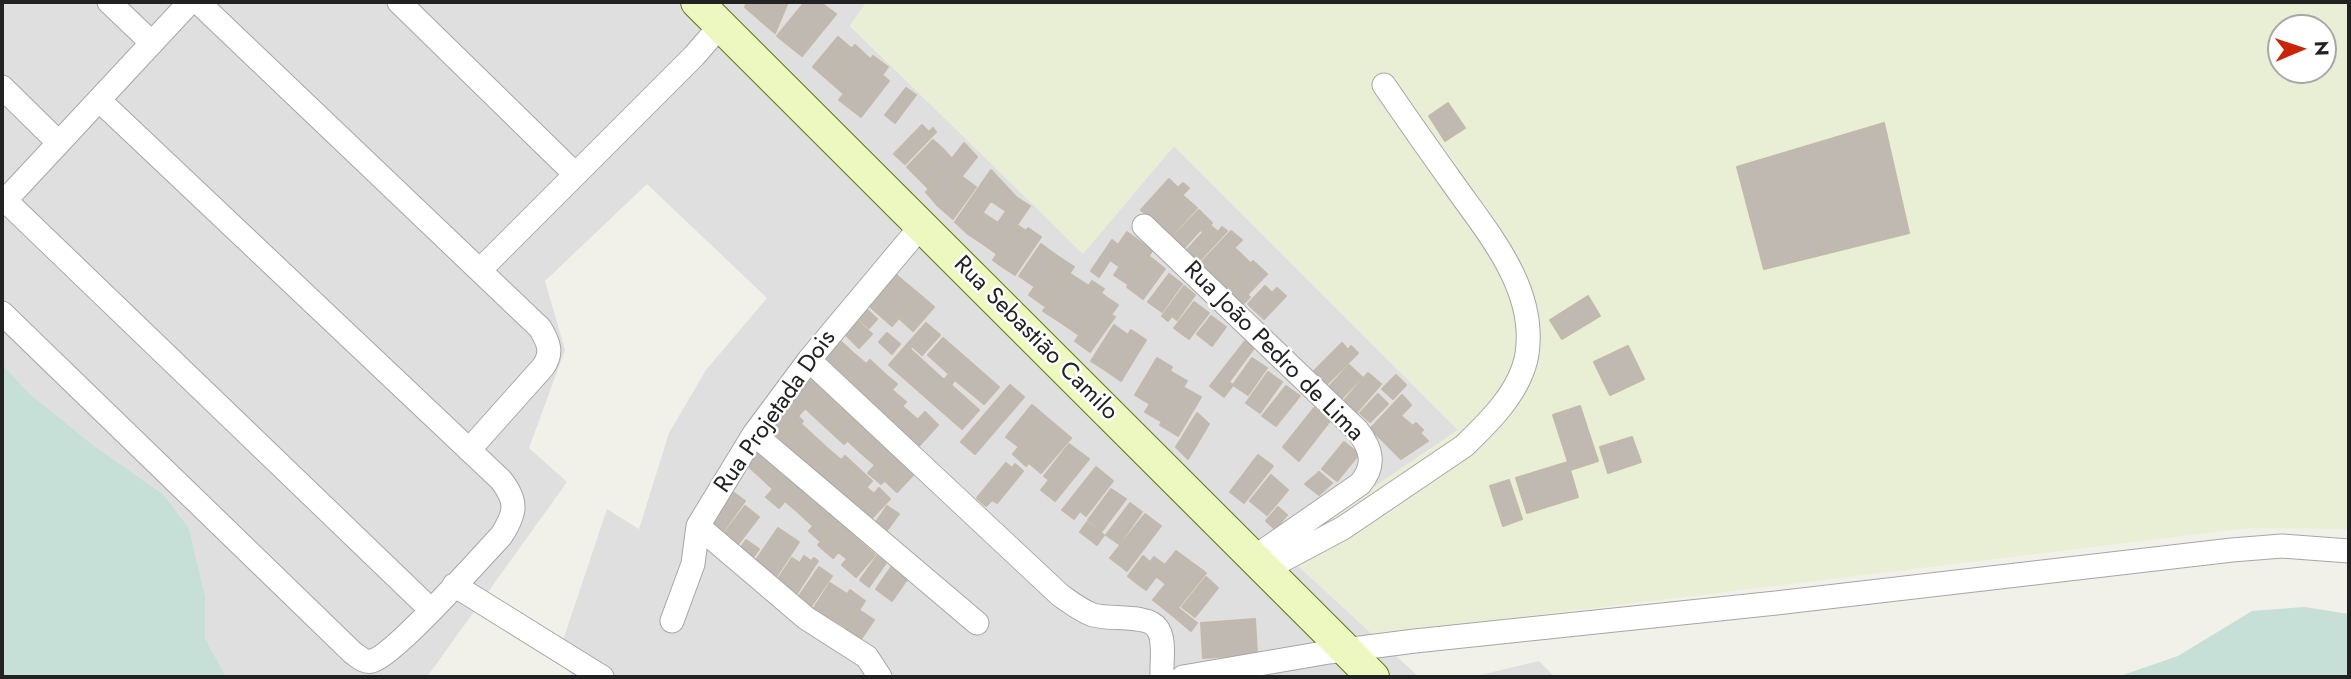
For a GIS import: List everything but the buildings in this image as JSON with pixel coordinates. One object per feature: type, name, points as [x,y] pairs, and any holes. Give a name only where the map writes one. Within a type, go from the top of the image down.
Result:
[{"type":"main road","name":"Rua Sebastião Camilo","points":[[697,2],[1373,677]]},
{"type":"street","points":[[109,2],[152,43]]},
{"type":"street","points":[[191,2],[4,202],[431,610]]},
{"type":"street","points":[[198,2],[540,328],[550,349],[549,359],[469,450]]},
{"type":"street","points":[[399,2],[575,174]]},
{"type":"street","points":[[480,270],[694,56],[720,25]]},
{"type":"street","points":[[1258,565],[1343,528],[1464,446],[1506,399],[1527,355],[1524,306],[1504,259],[1384,85]]},
{"type":"street","points":[[2,88],[59,143]]},
{"type":"street","points":[[2,313],[353,653],[367,661],[381,657],[431,610],[501,536],[513,514],[514,502],[510,491],[501,480],[99,100]]},
{"type":"street","name":"Rua Projetada Dois","points":[[672,621],[693,564],[698,526],[754,434],[809,359],[922,225]]},
{"type":"street","name":"Rua João Pedro de Lima","points":[[1144,226],[1357,430],[1371,453],[1371,464],[1360,484],[1258,565]]},
{"type":"street","points":[[809,359],[1060,595],[1096,616],[1153,623],[1159,629],[1161,637],[1161,677]]},
{"type":"street","points":[[754,434],[977,623]]},
{"type":"street","points":[[698,526],[797,611],[867,657],[880,677]]},
{"type":"street","points":[[1183,677],[1344,650],[2232,550],[2282,546],[2349,551]]},
{"type":"street","points":[[454,585],[602,677]]},
{"type":"shaded area","points":[[2,2],[867,2],[850,26],[1083,253],[1174,146],[1458,430],[1281,550],[1419,677],[575,677],[556,661],[607,509],[639,529],[669,433],[706,370],[767,298],[647,184],[545,281],[565,350],[529,448],[567,482],[427,677],[226,677],[205,638],[205,595],[189,528],[163,494],[93,445],[29,393],[2,364]]},
{"type":"shaded area","points":[[2,364],[29,393],[93,445],[163,494],[189,528],[205,595],[205,638],[226,677],[2,677]]},
{"type":"shaded area","points":[[2304,607],[2349,614],[2349,677],[2117,677],[2178,656],[2252,611]]},
{"type":"shaded area","points":[[1539,661],[1555,677],[1472,677]]},
{"type":"green space","points":[[867,2],[2349,2],[2349,529],[2249,528],[1373,635],[1281,550],[1458,430],[1174,146],[1083,254],[850,25]]}]
